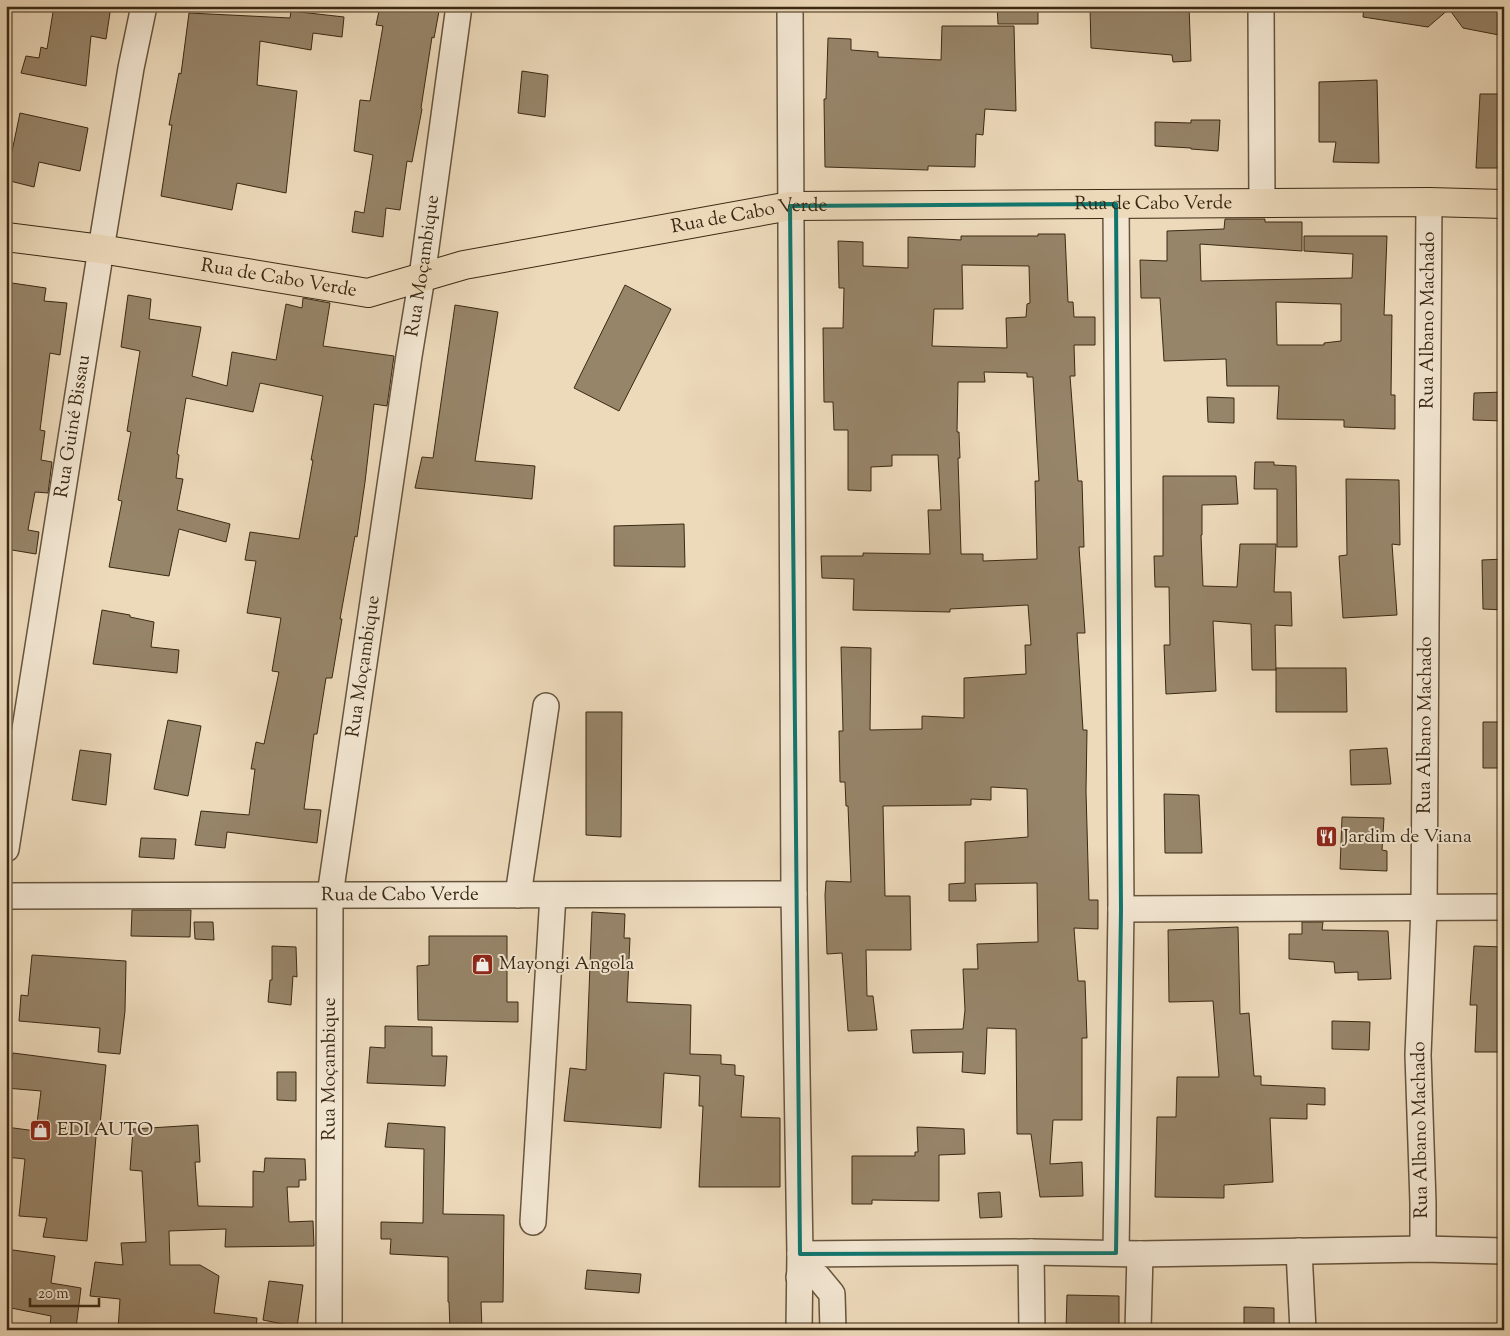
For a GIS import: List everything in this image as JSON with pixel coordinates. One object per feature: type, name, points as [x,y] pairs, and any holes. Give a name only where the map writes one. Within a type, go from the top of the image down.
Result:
[{"type":"main road","name":"Rua de Cabo Verde","points":[[6,237],[100,249],[368,293],[464,264],[790,206],[1429,202],[1504,204]]},
{"type":"street","name":"Rua Guiné Bissau","points":[[6,849],[100,249],[131,68],[144,6]]},
{"type":"street","name":"Rua Moçambique","points":[[329,1330],[330,895],[422,277],[459,6]]},
{"type":"street","points":[[790,6],[794,894],[800,1266],[799,1330]]},
{"type":"street","points":[[1260,6],[1262,203]]},
{"type":"street","name":"Rua Albano Machado","points":[[1423,1249],[1418,1055],[1424,907],[1429,202]]},
{"type":"street","points":[[1116,204],[1121,909],[1116,1253]]},
{"type":"street","points":[[518,895],[546,706]]},
{"type":"street","name":"Rua de Cabo Verde","points":[[6,896],[794,894]]},
{"type":"street","points":[[533,1222],[553,895]]},
{"type":"street","points":[[1121,909],[1504,907]]},
{"type":"street","points":[[800,1266],[1031,1252],[1140,1254],[1423,1249],[1504,1251]]},
{"type":"street","points":[[1299,1251],[1303,1330]]},
{"type":"street","points":[[1031,1252],[1032,1330]]},
{"type":"street","points":[[1138,1330],[1140,1254]]},
{"type":"street","points":[[800,1266],[818,1277],[832,1294],[834,1330]]},
{"type":"highlighted area","points":[[1116,204],[1121,909],[1116,1253],[800,1254],[790,206]]},
{"type":"building","points":[[54,6],[111,6],[106,39],[91,36],[86,86],[21,73],[26,56],[39,58],[41,47],[47,49]]},
{"type":"building","points":[[380,6],[440,6],[434,38],[432,37],[422,109],[412,162],[407,161],[400,210],[386,208],[383,237],[352,232],[355,211],[364,213],[373,155],[354,151],[360,100],[370,101],[383,26],[376,25]]},
{"type":"building","points":[[997,6],[1038,6],[1038,24],[998,24]]},
{"type":"building","points":[[1090,6],[1189,6],[1191,61],[1173,62],[1172,55],[1091,48]]},
{"type":"building","points":[[1364,6],[1504,6],[1504,36],[1463,28],[1449,9],[1428,27],[1363,17]]},
{"type":"building","points":[[291,11],[344,17],[342,37],[313,33],[311,50],[260,41],[257,85],[297,91],[286,193],[237,183],[232,210],[161,196],[172,125],[169,125],[179,73],[181,74],[189,13],[290,18]]},
{"type":"building","points":[[942,26],[1014,26],[1016,111],[985,109],[983,135],[976,134],[975,167],[928,166],[928,170],[825,167],[824,99],[826,99],[828,38],[851,39],[851,50],[878,52],[878,57],[941,60]]},
{"type":"building","points":[[522,71],[548,75],[545,117],[518,113]]},
{"type":"building","points":[[1377,80],[1379,163],[1333,162],[1336,142],[1319,142],[1319,82]]},
{"type":"building","points":[[1480,94],[1504,94],[1504,158],[1499,158],[1498,168],[1476,168]]},
{"type":"building","points":[[20,113],[88,128],[80,171],[39,162],[34,187],[6,180]]},
{"type":"building","points":[[1191,120],[1220,120],[1218,151],[1155,146],[1155,122],[1191,123]]},
{"type":"building","points":[[1225,219],[1265,219],[1265,222],[1302,222],[1302,251],[1200,244],[1201,281],[1352,278],[1353,254],[1304,251],[1304,236],[1387,236],[1384,315],[1392,315],[1391,395],[1395,395],[1395,429],[1344,427],[1344,420],[1277,419],[1279,386],[1227,386],[1226,359],[1164,361],[1160,298],[1141,298],[1140,260],[1167,261],[1167,231],[1224,229]],"holes":[[[1276,302],[1341,304],[1341,341],[1324,343],[1324,345],[1277,345]]]},
{"type":"building","points":[[1038,234],[1065,234],[1068,302],[1073,302],[1074,317],[1095,317],[1095,345],[1074,345],[1075,376],[1070,376],[1078,481],[1082,481],[1084,547],[1079,547],[1085,633],[1077,633],[1083,730],[1087,730],[1086,791],[1089,900],[1098,900],[1098,929],[1074,928],[1078,981],[1085,981],[1087,1038],[1082,1038],[1082,1120],[1053,1120],[1050,1164],[1082,1162],[1083,1196],[1040,1197],[1031,1134],[1017,1134],[1016,1029],[987,1028],[985,1074],[962,1072],[963,1052],[913,1053],[911,1030],[963,1029],[965,1010],[963,969],[978,969],[977,944],[1038,942],[1037,883],[975,884],[976,901],[949,901],[949,884],[965,883],[965,842],[1028,837],[1027,789],[991,787],[991,800],[971,799],[971,805],[883,806],[885,896],[910,896],[911,950],[866,950],[867,996],[873,996],[877,1030],[848,1031],[842,953],[827,954],[826,881],[851,882],[848,806],[846,806],[845,782],[840,782],[839,731],[843,731],[841,647],[871,648],[870,730],[922,729],[922,716],[964,718],[964,678],[1026,674],[1025,645],[1031,645],[1028,605],[950,609],[950,612],[853,610],[854,579],[822,578],[821,556],[863,556],[863,553],[930,554],[928,510],[941,510],[938,455],[892,455],[892,466],[871,467],[871,491],[848,490],[848,430],[834,430],[833,402],[824,402],[823,328],[843,328],[844,288],[839,288],[838,241],[863,242],[863,266],[908,268],[908,237],[961,240],[961,236],[1038,236]],"holes":[[[962,265],[1029,266],[1030,303],[1027,304],[1026,317],[1006,318],[1007,348],[932,346],[934,309],[963,309]],[[984,372],[1027,373],[1027,377],[1033,377],[1039,481],[1035,481],[1037,559],[983,561],[983,554],[961,554],[958,458],[960,458],[959,432],[957,432],[958,382],[985,382]]]},
{"type":"building","points":[[12,283],[46,288],[44,301],[67,303],[60,355],[50,353],[40,430],[45,431],[41,460],[52,462],[48,493],[35,492],[28,530],[39,532],[36,554],[6,549],[6,293],[11,293]]},
{"type":"building","points":[[625,285],[671,309],[619,411],[574,388]]},
{"type":"building","points":[[128,295],[151,299],[149,319],[201,327],[192,376],[227,386],[232,352],[276,360],[286,304],[302,308],[303,298],[330,303],[323,346],[394,356],[387,406],[374,404],[357,537],[355,536],[340,619],[342,619],[332,678],[326,678],[317,734],[314,734],[304,809],[321,810],[317,843],[227,832],[225,848],[195,845],[201,811],[249,815],[255,769],[251,769],[256,742],[264,744],[279,672],[272,671],[281,618],[247,613],[256,561],[245,560],[250,532],[299,539],[323,396],[260,383],[253,412],[186,398],[177,454],[179,455],[176,478],[183,479],[177,510],[230,524],[226,542],[179,529],[169,576],[109,567],[122,501],[118,500],[131,432],[127,431],[140,351],[121,347]]},
{"type":"building","points":[[455,305],[498,312],[475,461],[535,466],[532,499],[415,488],[422,457],[433,458]]},
{"type":"building","points":[[1504,392],[1504,421],[1473,420],[1474,393]]},
{"type":"building","points":[[1207,397],[1234,398],[1234,423],[1208,422]]},
{"type":"building","points":[[1255,462],[1274,462],[1274,465],[1296,466],[1297,547],[1277,547],[1277,489],[1254,489]]},
{"type":"building","points":[[1163,476],[1236,476],[1238,504],[1202,505],[1203,586],[1237,587],[1240,544],[1276,544],[1274,592],[1291,592],[1292,626],[1275,625],[1276,670],[1252,670],[1251,624],[1213,621],[1216,691],[1166,694],[1164,645],[1170,645],[1169,587],[1155,587],[1154,556],[1163,556]]},
{"type":"building","points":[[1346,479],[1399,480],[1400,545],[1392,544],[1397,615],[1343,618],[1339,556],[1347,555]]},
{"type":"building","points":[[684,524],[685,567],[614,566],[614,526]]},
{"type":"building","points":[[1504,559],[1504,610],[1483,609],[1482,560]]},
{"type":"building","points":[[102,610],[154,622],[151,647],[179,650],[177,673],[93,664]]},
{"type":"building","points":[[1276,668],[1346,668],[1347,712],[1276,712]]},
{"type":"building","points":[[586,712],[622,712],[621,837],[586,835]]},
{"type":"building","points":[[168,720],[201,726],[188,796],[154,789]]},
{"type":"building","points":[[1483,722],[1504,722],[1504,768],[1483,768]]},
{"type":"building","points":[[1387,748],[1391,784],[1351,785],[1350,750]]},
{"type":"building","points":[[80,750],[111,754],[106,805],[72,800]]},
{"type":"building","points":[[1164,794],[1199,795],[1202,853],[1165,853]]},
{"type":"building","points":[[1342,817],[1384,818],[1382,850],[1387,851],[1387,871],[1340,869]]},
{"type":"building","points":[[141,838],[176,839],[174,859],[139,857]]},
{"type":"building","points":[[132,910],[191,910],[190,937],[131,936]]},
{"type":"building","points":[[592,912],[625,914],[624,938],[630,938],[627,1002],[691,1005],[690,1054],[721,1055],[721,1064],[735,1065],[735,1075],[744,1076],[741,1117],[780,1118],[780,1187],[699,1187],[703,1106],[699,1106],[700,1076],[664,1073],[661,1128],[564,1121],[570,1068],[586,1070]]},
{"type":"building","points":[[194,922],[213,922],[214,940],[195,939]]},
{"type":"building","points":[[1302,922],[1323,922],[1322,930],[1388,931],[1391,979],[1358,980],[1358,972],[1335,973],[1334,962],[1289,959],[1289,934],[1302,934]]},
{"type":"building","points":[[1238,927],[1240,1014],[1249,1013],[1254,1076],[1261,1076],[1261,1085],[1325,1088],[1325,1105],[1307,1104],[1307,1119],[1270,1118],[1273,1182],[1224,1185],[1224,1198],[1155,1197],[1157,1117],[1176,1117],[1177,1077],[1219,1077],[1213,1001],[1169,1002],[1168,930]]},
{"type":"building","name":"Mayongi Angola","points":[[429,936],[507,936],[507,1002],[518,1002],[518,1022],[418,1020],[417,966],[429,965]]},
{"type":"building","points":[[272,946],[296,947],[297,977],[293,976],[291,1005],[268,1002],[270,980],[272,980]]},
{"type":"building","points":[[1474,946],[1504,947],[1504,1052],[1475,1052],[1477,1005],[1470,1005]]},
{"type":"building","points":[[32,955],[126,961],[125,1011],[120,1054],[98,1052],[100,1028],[19,1021],[21,995],[28,996]]},
{"type":"building","points":[[1332,1021],[1370,1022],[1369,1050],[1332,1049]]},
{"type":"building","points":[[385,1026],[432,1027],[432,1056],[447,1056],[445,1086],[367,1083],[370,1047],[385,1048]]},
{"type":"building","points":[[13,1053],[106,1065],[100,1125],[97,1125],[87,1241],[43,1237],[47,1218],[19,1216],[25,1159],[6,1157],[6,1127],[36,1131],[41,1091],[6,1088]]},
{"type":"building","points":[[277,1072],[296,1072],[296,1101],[277,1100]]},
{"type":"building","points":[[388,1123],[445,1127],[443,1214],[504,1215],[503,1302],[481,1302],[482,1330],[450,1330],[448,1257],[390,1254],[391,1239],[381,1239],[381,1222],[423,1223],[424,1149],[385,1147]]},
{"type":"building","points":[[198,1125],[200,1162],[195,1162],[198,1206],[253,1207],[253,1171],[264,1172],[265,1158],[305,1159],[306,1180],[299,1180],[299,1187],[287,1187],[289,1222],[313,1221],[314,1246],[225,1247],[226,1229],[169,1231],[170,1265],[200,1265],[219,1276],[214,1313],[257,1318],[256,1330],[118,1330],[120,1299],[90,1296],[95,1262],[123,1265],[121,1243],[146,1242],[142,1171],[130,1170],[133,1129]]},
{"type":"building","points":[[917,1127],[964,1129],[965,1154],[939,1155],[939,1201],[872,1200],[872,1204],[852,1204],[852,1156],[915,1156],[915,1152],[918,1152]]},
{"type":"building","points":[[1000,1192],[1002,1217],[980,1218],[978,1193]]},
{"type":"building","points":[[6,1249],[55,1256],[51,1283],[81,1288],[76,1328],[50,1325],[51,1316],[6,1307]]},
{"type":"building","points":[[587,1270],[641,1274],[639,1293],[585,1289]]},
{"type":"building","points":[[269,1281],[303,1285],[297,1327],[263,1320]]},
{"type":"building","points":[[1067,1295],[1119,1296],[1119,1330],[1066,1330]]},
{"type":"building","points":[[1244,1307],[1274,1308],[1274,1330],[1244,1330]]},
{"type":"place","name":"Jardim de Viana","points":[[1327,837]]},
{"type":"place","name":"Mayongi Angola","points":[[483,964]]},
{"type":"place","name":"EDI AUTO","points":[[41,1130]]}]
